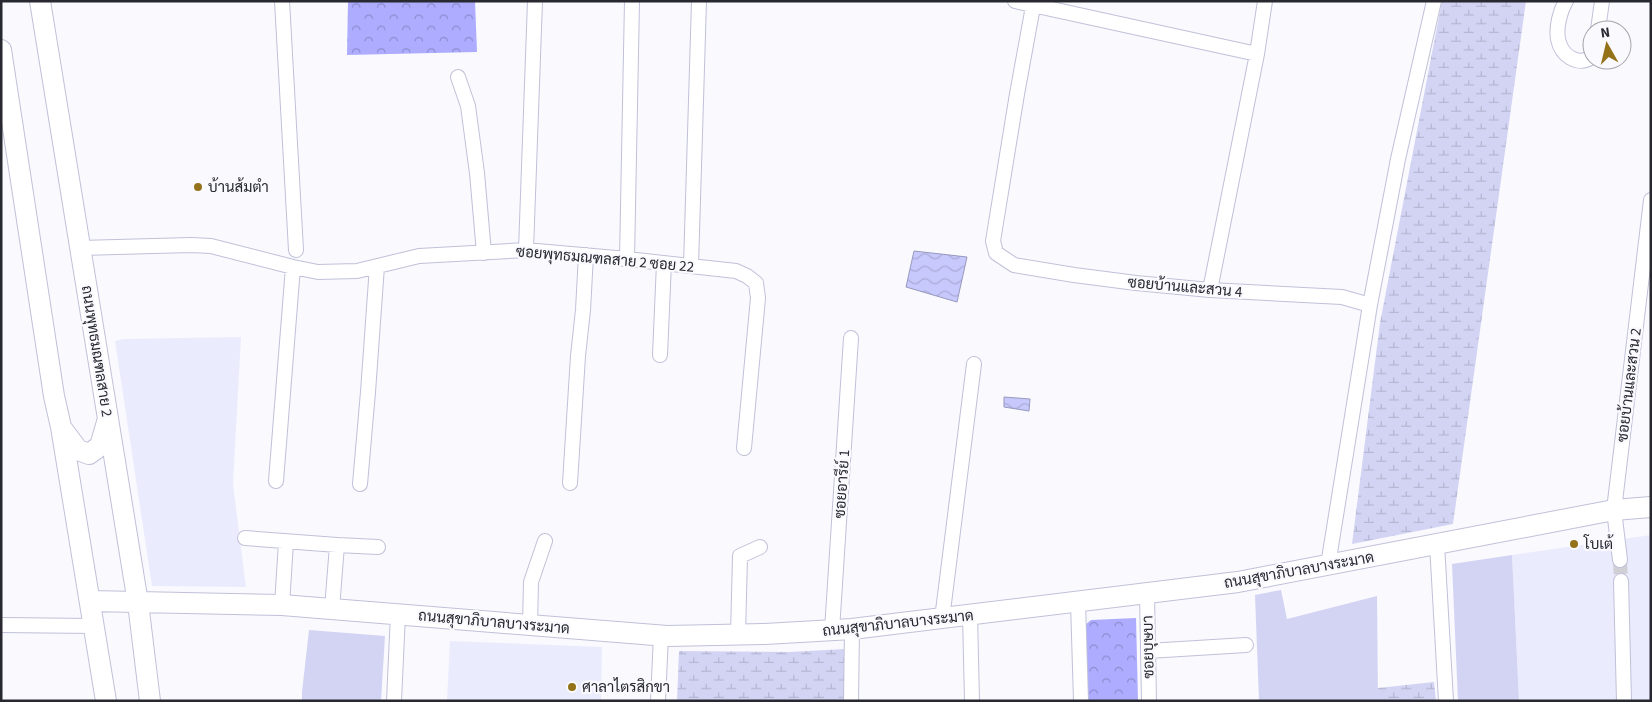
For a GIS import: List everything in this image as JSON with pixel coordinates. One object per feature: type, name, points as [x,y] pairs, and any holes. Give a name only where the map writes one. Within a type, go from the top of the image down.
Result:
[{"type":"street","name":"ถนนพุทธมณฑลสาย 2","points":[[40,1],[138,603],[150,701]]},
{"type":"street","points":[[282,1],[296,250]]},
{"type":"street","points":[[526,250],[536,1]]},
{"type":"street","points":[[627,259],[632,1]]},
{"type":"street","points":[[691,266],[699,1]]},
{"type":"street","points":[[1015,1],[1034,3],[1256,54]]},
{"type":"street","points":[[1210,290],[1265,1]]},
{"type":"street","points":[[1328,565],[1370,305],[1398,159],[1434,1]]},
{"type":"street","points":[[1566,1],[1560,10],[1558,37],[1563,52],[1574,60],[1582,60]]},
{"type":"street","points":[[1599,20],[1602,1]]},
{"type":"street","name":"ซอยบ้านและสวน 4","points":[[1034,3],[993,241],[996,253],[1014,265],[1074,276],[1210,290],[1342,298],[1370,305]]},
{"type":"street","points":[[1,50],[54,396],[61,427],[106,701]]},
{"type":"street","points":[[458,77],[468,106],[477,173],[484,253]]},
{"type":"street","name":"ซอยบ้านและสวน 2","points":[[1620,560],[1614,510],[1651,200]]},
{"type":"street","name":"ซอยพุทธมณฑลสาย 2 ซอย 22","points":[[80,248],[190,244],[211,246],[318,272],[357,272],[420,256],[526,250],[736,271],[756,283],[758,298],[744,448]]},
{"type":"street","points":[[570,482],[586,255]]},
{"type":"street","points":[[660,354],[664,263]]},
{"type":"street","points":[[360,484],[378,266]]},
{"type":"street","points":[[276,481],[293,267]]},
{"type":"street","name":"ซอยอารีย์ 1","points":[[832,630],[851,338]]},
{"type":"street","points":[[942,619],[974,364]]},
{"type":"street","points":[[61,427],[78,450],[89,454],[100,446],[108,418]]},
{"type":"street","name":"ถนนสุขาภิบาลบางระมาด","points":[[90,601],[282,605],[662,635],[738,635],[852,630],[1238,582],[1614,510],[1651,507]]},
{"type":"street","points":[[245,538],[337,546],[378,546]]},
{"type":"street","points":[[530,624],[531,582],[545,541]]},
{"type":"street","points":[[282,605],[286,542]]},
{"type":"street","points":[[1437,544],[1446,701]]},
{"type":"street","points":[[332,609],[337,546]]},
{"type":"street","points":[[738,635],[740,556],[760,547]]},
{"type":"street","points":[[1621,581],[1624,701]]},
{"type":"street","name":"ซอยบุษบา","points":[[1147,594],[1149,701]]},
{"type":"street","points":[[1078,602],[1081,701]]},
{"type":"street","points":[[394,701],[398,614]]},
{"type":"street","points":[[970,615],[972,701]]},
{"type":"street","points":[[1,625],[94,626]]},
{"type":"street","points":[[851,701],[852,630]]},
{"type":"street","points":[[658,701],[662,635]]},
{"type":"street","points":[[1148,651],[1246,645]]},
{"type":"shaded area","points":[[241,337],[233,484],[246,587],[152,586],[115,341],[123,339]]},
{"type":"shaded area","points":[[1651,535],[1651,701],[1519,701],[1512,555]]},
{"type":"shaded area","points":[[450,641],[602,647],[601,701],[447,701]]},
{"type":"green space","points":[[348,1],[475,1],[477,52],[347,55]]},
{"type":"green space","points":[[1442,1],[1526,1],[1453,524],[1352,544],[1380,323]]},
{"type":"green space","points":[[1512,555],[1519,701],[1458,701],[1452,564]]},
{"type":"green space","points":[[1281,590],[1287,619],[1377,596],[1378,701],[1259,701],[1255,595]]},
{"type":"green space","points":[[1136,618],[1138,701],[1087,701],[1085,625],[1091,620]]},
{"type":"green space","points":[[309,630],[385,636],[381,701],[302,701]]},
{"type":"green space","points":[[845,649],[846,701],[677,701],[679,651],[789,652]]},
{"type":"green space","points":[[1434,682],[1436,701],[1378,701],[1378,688]]},
{"type":"water","points":[[914,251],[967,257],[957,302],[906,287]]},
{"type":"water","points":[[1004,397],[1030,399],[1029,411],[1004,407]]},
{"type":"tunnel","points":[[1620,560],[1621,581]]},
{"type":"place","name":"บ้านส้มตำ","points":[[198,187]]},
{"type":"place","name":"โบเต้","points":[[1574,544]]},
{"type":"place","name":"ศาลาไตรสิกขา","points":[[572,687]]}]
